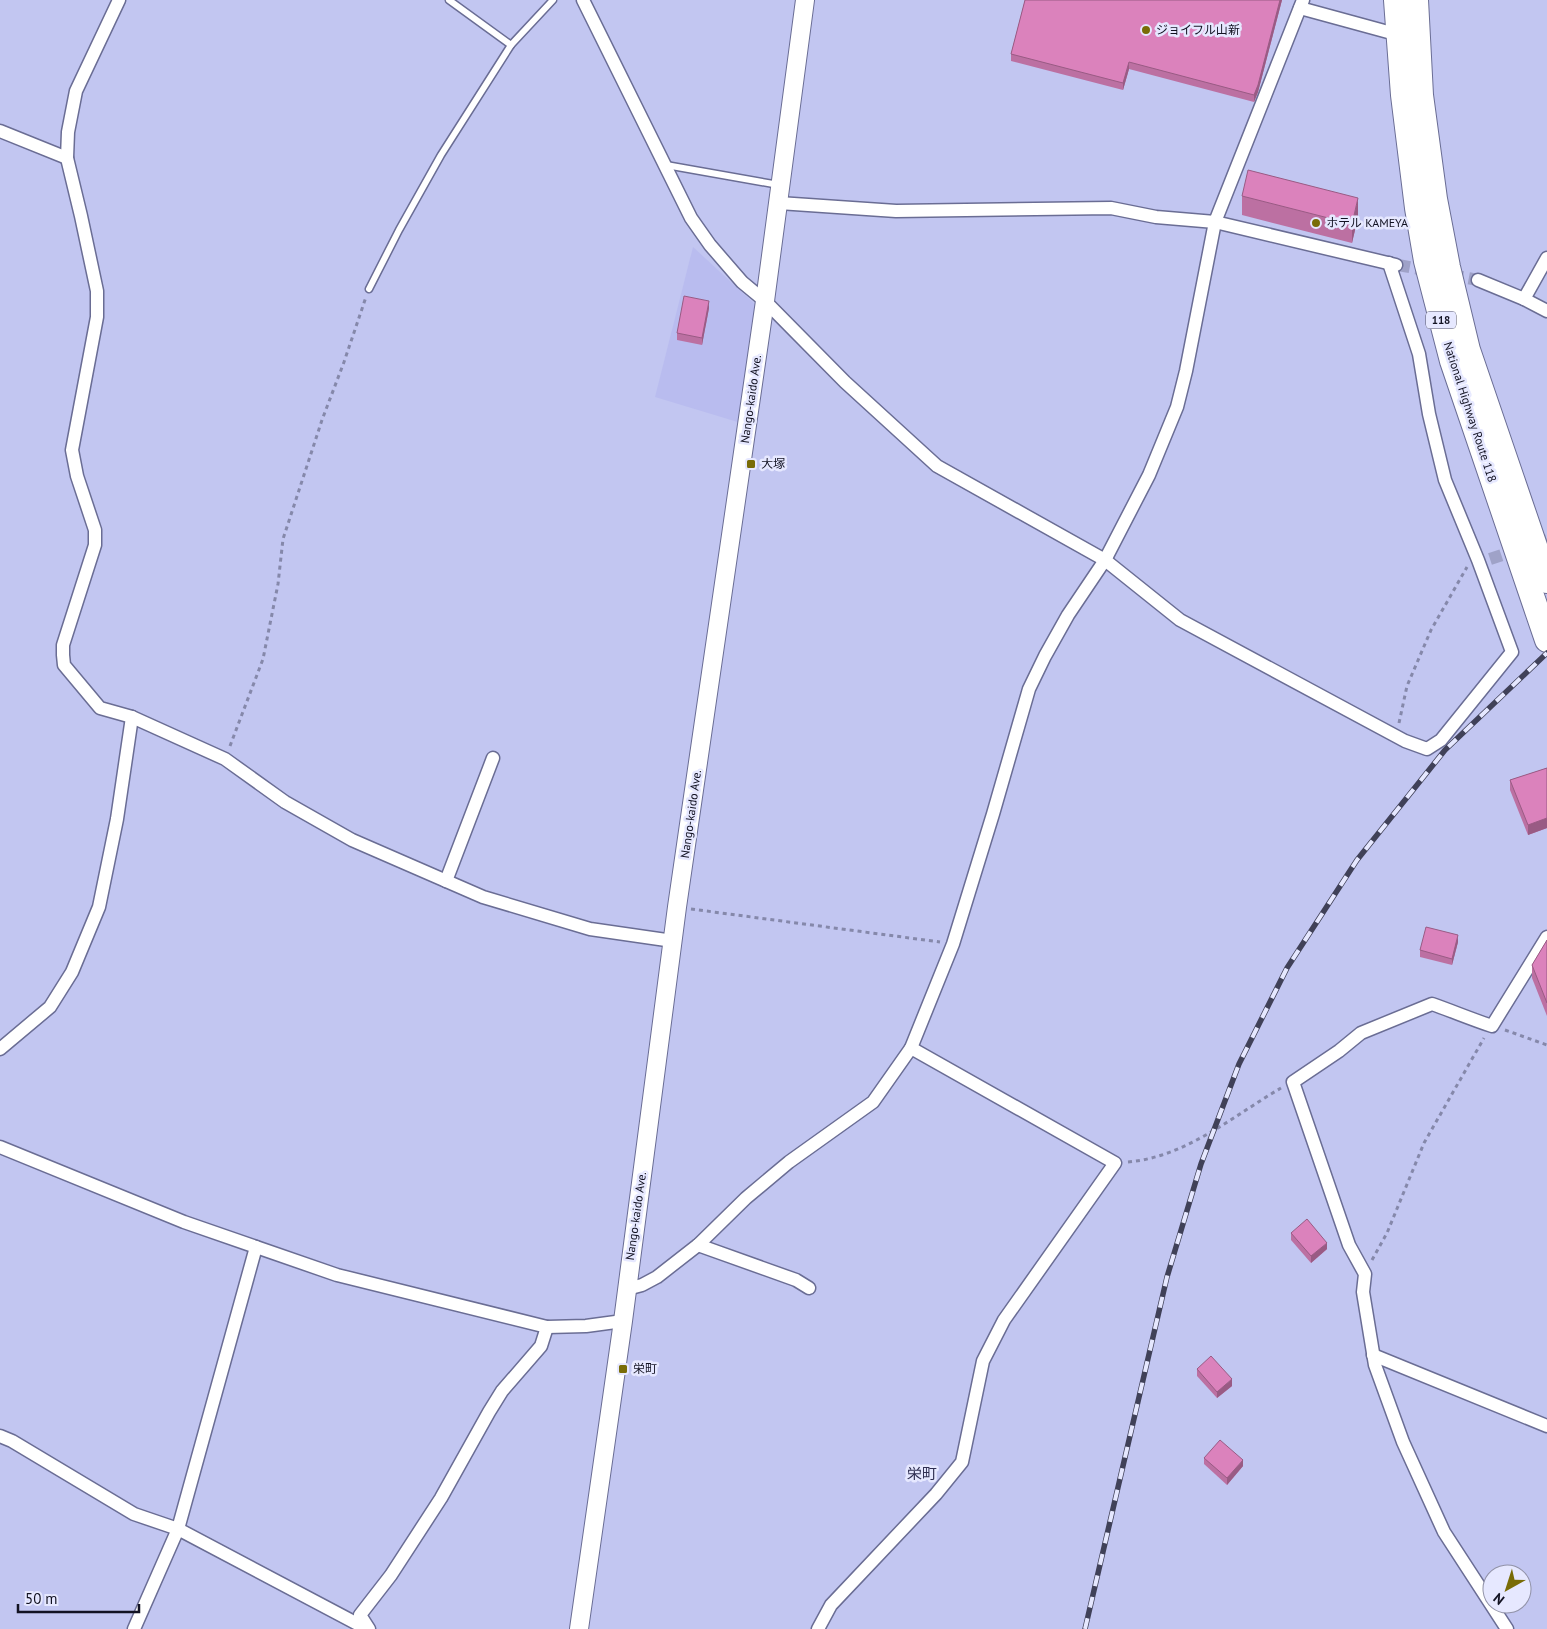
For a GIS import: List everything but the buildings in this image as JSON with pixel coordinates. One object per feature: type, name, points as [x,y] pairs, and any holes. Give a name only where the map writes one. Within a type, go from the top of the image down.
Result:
[{"type":"highway","name":"National Highway Route 118","points":[[1396,0],[1403,95],[1417,208],[1426,262],[1452,361],[1545,634]]},
{"type":"highway","name":"National Highway Route 118","points":[[1416,0],[1421,95],[1435,199],[1448,267],[1468,350],[1547,580]]},
{"type":"street","points":[[119,0],[76,91],[68,132],[67,158],[82,216],[97,291],[97,317],[72,450],[77,476],[95,530],[95,545],[64,645],[64,665],[100,708],[132,716],[226,759],[285,802],[352,840],[483,897],[590,929],[673,941]]},
{"type":"street","points":[[583,0],[691,218],[710,245],[742,282],[766,301],[845,382],[937,466],[1105,560],[1180,620],[1405,741],[1427,749],[1442,740],[1512,652],[1481,557],[1445,480],[1429,414],[1419,354],[1393,264],[1215,222],[1156,217],[1111,208],[896,211],[779,194]]},
{"type":"street","name":"Nango-kaido Ave.","points":[[579,1629],[623,1321],[677,907],[766,301],[805,0]]},
{"type":"street","points":[[627,1289],[642,1285],[657,1277],[698,1245],[746,1198],[789,1162],[873,1102],[911,1048],[953,944],[1029,689],[1044,656],[1068,615],[1105,560],[1149,475],[1177,407],[1186,371],[1215,222],[1302,4],[1399,35]]},
{"type":"street","points":[[0,131],[67,158]]},
{"type":"street","points":[[1524,299],[1547,258]]},
{"type":"street","points":[[1478,280],[1524,299],[1547,311]]},
{"type":"street","points":[[0,1049],[50,1007],[72,972],[99,907],[117,819],[132,716]]},
{"type":"street","points":[[446,881],[493,758]]},
{"type":"street","points":[[1507,1629],[1444,1532],[1403,1442],[1375,1365],[1363,1292],[1365,1274],[1349,1245],[1292,1082],[1339,1051],[1361,1033],[1432,1004],[1492,1026],[1547,937]]},
{"type":"street","points":[[818,1629],[831,1606],[936,1494],[962,1462],[983,1361],[1004,1320],[1115,1163],[911,1048]]},
{"type":"street","points":[[0,1147],[184,1222],[337,1275],[547,1328],[586,1326],[623,1321]]},
{"type":"street","points":[[698,1245],[787,1277],[808,1288]]},
{"type":"street","points":[[134,1629],[178,1529],[256,1247]]},
{"type":"street","points":[[368,1629],[360,1615],[390,1575],[441,1498],[502,1391],[541,1346],[547,1328]]},
{"type":"street","points":[[1373,1355],[1547,1426]]},
{"type":"street","points":[[0,1436],[12,1441],[134,1514],[178,1529],[368,1629]]},
{"type":"lane","points":[[448,0],[511,45]]},
{"type":"lane","points":[[369,289],[441,155],[511,45],[552,0]]},
{"type":"lane","points":[[665,165],[779,194]]},
{"type":"path","points":[[226,759],[263,659],[278,584],[283,539],[322,420],[369,289]]},
{"type":"path","points":[[1396,736],[1407,686],[1431,630],[1481,557]]},
{"type":"path","points":[[677,907],[953,944]]},
{"type":"path","points":[[1365,1274],[1387,1233],[1424,1143],[1492,1026],[1547,1045]]},
{"type":"path","points":[[1115,1163],[1142,1160],[1192,1143],[1236,1118],[1257,1102],[1292,1082]]},
{"type":"shaded area","points":[[693,247],[758,307],[741,423],[655,397]]},
{"type":"tunnel","points":[[1398,265],[1478,280]]},
{"type":"tunnel","points":[[1490,559],[1547,540]]},
{"type":"railway","points":[[1085,1629],[1167,1277],[1201,1164],[1239,1064],[1287,968],[1357,860],[1445,750],[1547,653]]},
{"type":"place","name":"ジョイフル山新","points":[[1146,30]]},
{"type":"place","name":"ホテル KAMEYA","points":[[1316,223]]},
{"type":"place","name":"大塚","points":[[751,464]]},
{"type":"place","name":"栄町","points":[[623,1369]]},
{"type":"district","name":"栄町","points":[[922,1474]]}]
